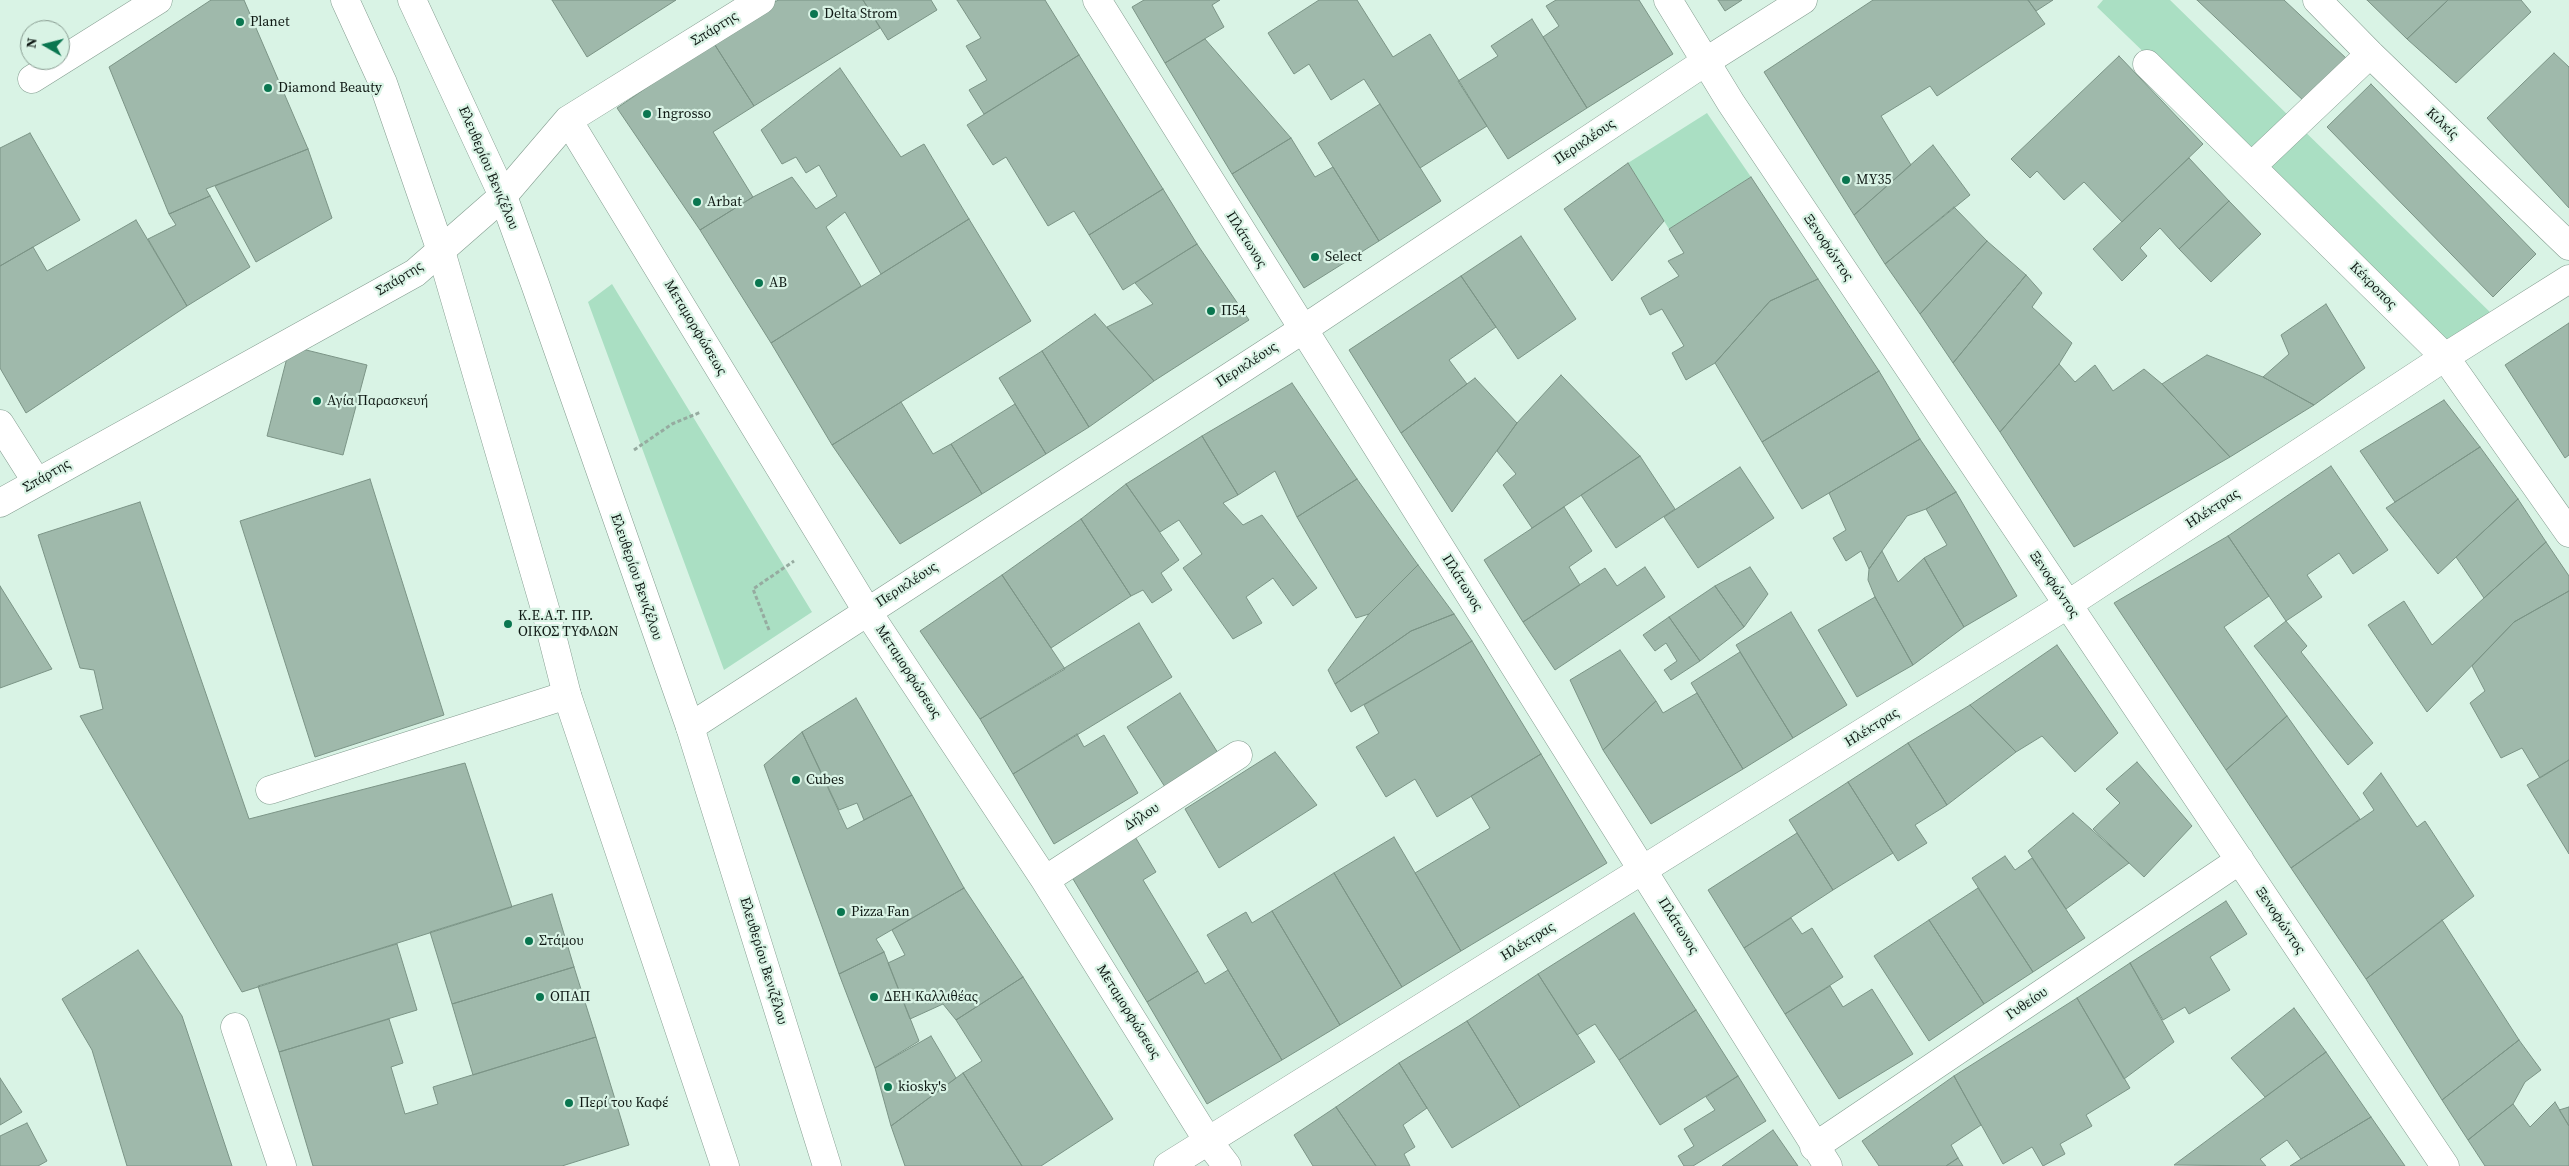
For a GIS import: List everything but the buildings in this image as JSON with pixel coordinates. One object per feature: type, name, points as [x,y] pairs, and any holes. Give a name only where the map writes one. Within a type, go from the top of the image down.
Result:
[{"type":"street","points":[[32,79],[158,0]]},
{"type":"street","points":[[345,0],[383,84],[441,251],[546,612],[567,695],[726,1166]]},
{"type":"street","name":"Ελευθερίου Βενιζέλου","points":[[412,0],[503,196],[690,727],[827,1166]]},
{"type":"street","name":"Σπάρτης","points":[[0,503],[36,481],[415,272],[503,196],[568,120],[761,0]]},
{"type":"street","name":"Πλάτωνος","points":[[1097,0],[1821,1156]]},
{"type":"street","name":"Ξενοφώντος","points":[[1668,0],[1705,62],[2067,605],[2445,1166]]},
{"type":"street","name":"Περικλέους","points":[[690,727],[1302,330],[1705,62],[1803,0]]},
{"type":"street","name":"Κιλκίς","points":[[2317,0],[2370,54],[2569,246]]},
{"type":"street","points":[[2252,166],[2370,54]]},
{"type":"street","name":"Κέκροπος","points":[[2147,64],[2445,357],[2569,533]]},
{"type":"street","name":"Μεταμορφώσεως","points":[[568,120],[867,611],[1045,880],[1208,1141],[1227,1166]]},
{"type":"street","name":"Ηλέκτρας","points":[[1168,1166],[1644,871],[2067,605],[2445,357],[2569,279]]},
{"type":"street","points":[[0,424],[36,481]]},
{"type":"street","points":[[270,790],[567,695]]},
{"type":"street","name":"Δήλου","points":[[1045,880],[1238,755]]},
{"type":"street","name":"Γυθείου","points":[[1821,1156],[2240,860]]},
{"type":"street","points":[[235,1027],[282,1166]]},
{"type":"path","points":[[634,450],[672,424],[702,412]]},
{"type":"path","points":[[773,639],[753,589],[798,557]]},
{"type":"green space","points":[[2103,0],[2170,0],[2494,316],[2449,347],[2097,7]]},
{"type":"green space","points":[[1707,113],[1751,177],[1669,229],[1628,163]]},
{"type":"green space","points":[[612,284],[812,612],[724,670],[588,302]]},
{"type":"place","name":"Delta Strom","points":[[814,14]]},
{"type":"place","name":"Planet","points":[[240,22]]},
{"type":"place","name":"Diamond Beauty","points":[[268,88]]},
{"type":"place","name":"Ingrosso","points":[[647,114]]},
{"type":"place","name":"MY35","points":[[1846,180]]},
{"type":"place","name":"Arbat","points":[[697,202]]},
{"type":"place","name":"Select","points":[[1315,257]]},
{"type":"place","name":"AB","points":[[759,283]]},
{"type":"place","name":"Π54","points":[[1211,311]]},
{"type":"place","name":"Αγία Παρασκευή","points":[[317,401]]},
{"type":"place","name":"Κ.Ε.Α.Τ. ΠΡ. ΟΙΚΟΣ ΤΥΦΛΩΝ","points":[[508,624]]},
{"type":"place","name":"Cubes","points":[[796,780]]},
{"type":"place","name":"Pizza Fan","points":[[841,912]]},
{"type":"place","name":"Στάμου","points":[[529,941]]},
{"type":"place","name":"ΟΠΑΠ","points":[[540,997]]},
{"type":"place","name":"ΔΕΗ Καλλιθέας","points":[[874,997]]},
{"type":"place","name":"kiosky's","points":[[888,1087]]},
{"type":"place","name":"Περί του Καφέ","points":[[569,1103]]}]
